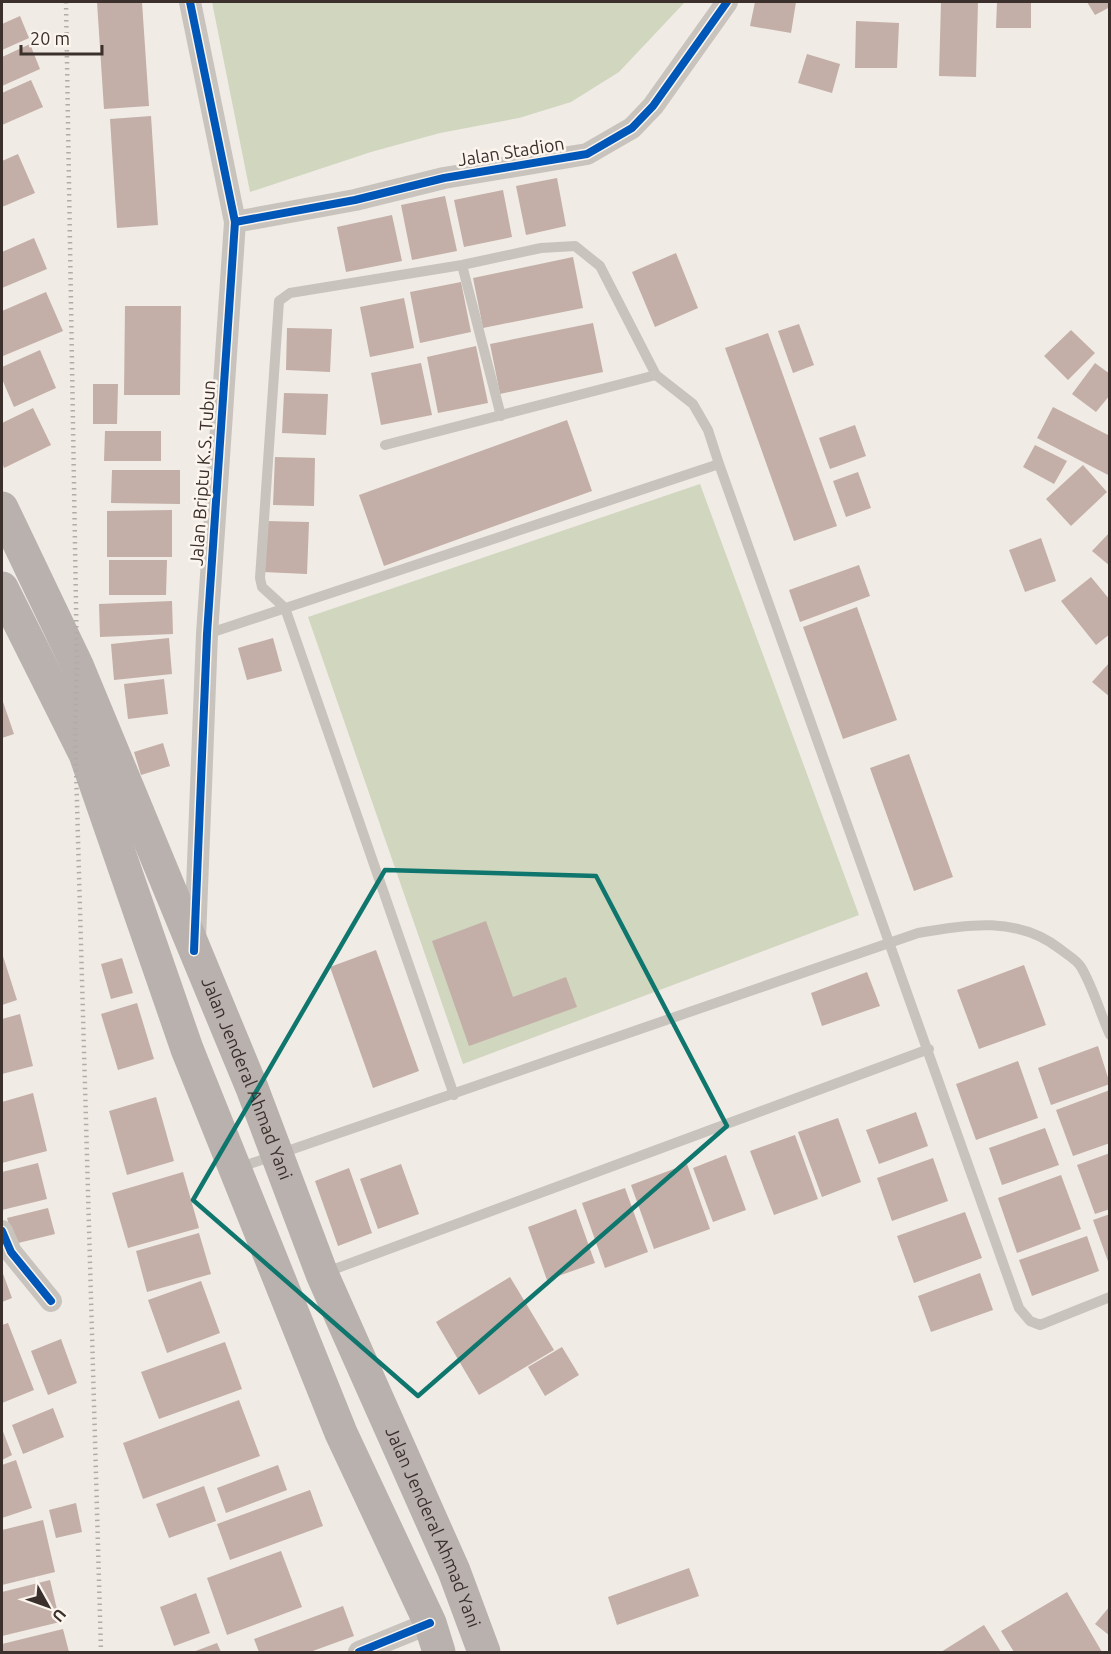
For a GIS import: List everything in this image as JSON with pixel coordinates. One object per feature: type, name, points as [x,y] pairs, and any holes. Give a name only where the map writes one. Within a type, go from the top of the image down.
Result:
[{"type":"main road","name":"Jalan Jenderal Ahmad Yani","points":[[2,508],[77,665],[278,1154],[322,1274],[454,1571],[484,1653]]},
{"type":"main road","points":[[2,588],[85,754],[187,1050],[341,1433],[434,1638]]},
{"type":"street","name":"Jalan Briptu K.S. Tubun","points":[[190,2],[235,222],[207,634],[194,951]]},
{"type":"street","name":"Jalan Stadion","points":[[235,222],[355,200],[444,178],[587,154],[632,128],[652,106],[727,2]]},
{"type":"street","points":[[2,1231],[11,1252],[51,1301]]},
{"type":"street","points":[[359,1653],[434,1638]]},
{"type":"lane","points":[[454,1095],[285,608],[262,587],[260,578],[279,301],[290,293],[462,265],[541,248],[574,246],[600,266],[656,375],[693,404],[708,430],[1019,1308],[1030,1321],[1040,1325],[1110,1297]]},
{"type":"lane","points":[[462,265],[501,416]]},
{"type":"lane","points":[[385,445],[656,375]]},
{"type":"lane","points":[[207,634],[719,464]]},
{"type":"lane","points":[[235,1169],[918,933],[989,924],[1025,931],[1047,940],[1080,965],[1110,1035]]},
{"type":"lane","points":[[322,1274],[929,1049]]},
{"type":"highlighted area","points":[[385,870],[596,876],[727,1126],[418,1396],[193,1200]]},
{"type":"green space","points":[[212,2],[685,2],[619,72],[571,102],[519,118],[440,133],[371,152],[250,192]]},
{"type":"green space","points":[[700,484],[859,915],[463,1064],[308,617]]},
{"type":"building","points":[[97,2],[142,2],[149,106],[104,109]]},
{"type":"building","points":[[755,2],[796,2],[791,33],[750,26]]},
{"type":"building","points":[[941,2],[978,2],[976,77],[939,76]]},
{"type":"building","points":[[997,2],[1031,2],[1031,28],[996,28]]},
{"type":"building","points":[[1087,2],[1110,2],[1110,7],[1095,15]]},
{"type":"building","points":[[20,16],[29,38],[2,50],[2,24]]},
{"type":"building","points":[[856,21],[899,23],[897,68],[855,68]]},
{"type":"building","points":[[30,44],[40,69],[2,86],[2,57]]},
{"type":"building","points":[[807,54],[840,64],[832,93],[798,83]]},
{"type":"building","points":[[31,80],[43,107],[2,125],[2,93]]},
{"type":"building","points":[[151,116],[158,225],[117,228],[110,119]]},
{"type":"building","points":[[18,154],[35,193],[2,207],[2,161]]},
{"type":"building","points":[[557,178],[566,226],[526,235],[516,186]]},
{"type":"building","points":[[503,190],[512,237],[464,247],[454,200]]},
{"type":"building","points":[[445,196],[457,251],[412,260],[401,205]]},
{"type":"building","points":[[392,215],[402,261],[346,272],[337,227]]},
{"type":"building","points":[[34,238],[47,269],[2,288],[2,252]]},
{"type":"building","points":[[676,253],[698,308],[655,327],[632,272]]},
{"type":"building","points":[[573,257],[583,308],[483,328],[473,278]]},
{"type":"building","points":[[461,282],[471,332],[420,343],[410,292]]},
{"type":"building","points":[[46,292],[63,331],[3,356],[2,311]]},
{"type":"building","points":[[404,298],[414,348],[370,357],[360,307]]},
{"type":"building","points":[[125,306],[181,306],[180,395],[124,395]]},
{"type":"building","points":[[593,323],[603,372],[500,394],[490,344]]},
{"type":"building","points":[[799,324],[814,365],[793,373],[778,331]]},
{"type":"building","points":[[287,328],[332,329],[330,372],[286,370]]},
{"type":"building","points":[[1071,330],[1095,353],[1068,380],[1044,356]]},
{"type":"building","points":[[768,333],[837,526],[794,541],[725,348]]},
{"type":"building","points":[[476,346],[488,403],[438,413],[427,357]]},
{"type":"building","points":[[40,350],[56,388],[14,407],[2,379],[2,367]]},
{"type":"building","points":[[421,363],[432,415],[381,425],[371,373]]},
{"type":"building","points":[[1095,363],[1110,374],[1110,395],[1096,412],[1072,394]]},
{"type":"building","points":[[93,384],[118,384],[117,424],[93,424]]},
{"type":"building","points":[[284,393],[328,394],[326,435],[282,433]]},
{"type":"building","points":[[1053,407],[1110,436],[1110,476],[1037,438]]},
{"type":"building","points":[[33,408],[51,445],[4,468],[2,423]]},
{"type":"building","points":[[567,420],[592,491],[384,566],[359,495]]},
{"type":"building","points":[[855,425],[866,456],[830,469],[819,438]]},
{"type":"building","points":[[105,431],[161,431],[161,461],[104,461]]},
{"type":"building","points":[[1035,445],[1067,461],[1054,484],[1023,467]]},
{"type":"building","points":[[275,457],[315,458],[314,506],[273,505]]},
{"type":"building","points":[[1083,465],[1107,492],[1071,526],[1046,499]]},
{"type":"building","points":[[112,470],[180,470],[180,504],[111,503]]},
{"type":"building","points":[[858,472],[871,508],[846,517],[833,481]]},
{"type":"building","points":[[172,510],[172,557],[107,557],[107,511]]},
{"type":"building","points":[[265,521],[309,522],[307,574],[263,572]]},
{"type":"building","points":[[1110,532],[1110,566],[1092,551]]},
{"type":"building","points":[[1041,538],[1056,581],[1025,592],[1009,550]]},
{"type":"building","points":[[109,560],[167,560],[166,595],[109,595]]},
{"type":"building","points":[[859,565],[870,596],[800,622],[789,590]]},
{"type":"building","points":[[1091,577],[1110,600],[1110,634],[1096,645],[1061,601]]},
{"type":"building","points":[[172,601],[173,634],[100,637],[99,604]]},
{"type":"building","points":[[857,607],[897,720],[843,739],[803,627]]},
{"type":"building","points":[[169,638],[172,674],[114,680],[111,644]]},
{"type":"building","points":[[273,638],[282,671],[247,680],[238,648]]},
{"type":"building","points":[[1110,662],[1110,697],[1092,682]]},
{"type":"building","points":[[164,679],[168,714],[128,719],[124,684]]},
{"type":"building","points":[[2,699],[14,734],[2,738]]},
{"type":"building","points":[[163,743],[170,766],[141,775],[134,752]]},
{"type":"building","points":[[909,754],[953,877],[914,891],[870,768]]},
{"type":"building","points":[[486,921],[513,997],[566,977],[577,1007],[469,1046],[432,941]]},
{"type":"building","points":[[376,950],[419,1071],[373,1088],[330,967]]},
{"type":"building","points":[[2,953],[17,1000],[2,1005]]},
{"type":"building","points":[[122,958],[133,993],[111,999],[101,964]]},
{"type":"building","points":[[1024,965],[1046,1025],[979,1049],[957,990]]},
{"type":"building","points":[[867,972],[880,1006],[822,1026],[811,993]]},
{"type":"building","points":[[137,1003],[154,1059],[118,1070],[101,1014]]},
{"type":"building","points":[[20,1014],[33,1066],[2,1074],[2,1019]]},
{"type":"building","points":[[1098,1046],[1110,1084],[1051,1105],[1038,1068]]},
{"type":"building","points":[[1018,1061],[1038,1118],[976,1140],[956,1084]]},
{"type":"building","points":[[1110,1090],[1110,1143],[1073,1156],[1056,1110]]},
{"type":"building","points":[[33,1093],[47,1151],[2,1163],[2,1102]]},
{"type":"building","points":[[156,1097],[174,1161],[127,1175],[109,1111]]},
{"type":"building","points":[[916,1112],[928,1146],[879,1164],[866,1130]]},
{"type":"building","points":[[838,1118],[861,1182],[822,1197],[798,1132]]},
{"type":"building","points":[[1045,1128],[1059,1165],[1002,1185],[989,1148]]},
{"type":"building","points":[[795,1135],[818,1199],[774,1215],[750,1151]]},
{"type":"building","points":[[1110,1153],[1110,1209],[1095,1214],[1077,1165]]},
{"type":"building","points":[[726,1155],[746,1210],[713,1222],[693,1168]]},
{"type":"building","points":[[933,1158],[948,1201],[892,1221],[877,1178]]},
{"type":"building","points":[[38,1163],[47,1199],[2,1210],[2,1172]]},
{"type":"building","points":[[401,1164],[419,1214],[378,1229],[360,1179]]},
{"type":"building","points":[[687,1164],[710,1229],[654,1249],[631,1185]]},
{"type":"building","points":[[349,1168],[372,1233],[338,1246],[315,1181]]},
{"type":"building","points":[[183,1172],[199,1228],[128,1248],[112,1193]]},
{"type":"building","points":[[1061,1175],[1081,1229],[1017,1253],[998,1198]]},
{"type":"building","points":[[625,1188],[648,1252],[605,1268],[582,1203]]},
{"type":"building","points":[[48,1208],[55,1234],[14,1244],[7,1218]]},
{"type":"building","points":[[576,1209],[595,1263],[547,1280],[528,1227]]},
{"type":"building","points":[[965,1212],[982,1258],[914,1283],[897,1236]]},
{"type":"building","points":[[1110,1214],[1110,1264],[1109,1264],[1093,1220]]},
{"type":"building","points":[[199,1233],[211,1274],[147,1292],[136,1251]]},
{"type":"building","points":[[1087,1236],[1099,1271],[1032,1296],[1019,1260]]},
{"type":"building","points":[[2,1271],[12,1298],[2,1302]]},
{"type":"building","points":[[980,1273],[993,1310],[931,1332],[918,1296]]},
{"type":"building","points":[[510,1277],[554,1350],[479,1395],[436,1322]]},
{"type":"building","points":[[201,1281],[220,1333],[167,1353],[148,1300]]},
{"type":"building","points":[[8,1323],[34,1390],[2,1403],[2,1325]]},
{"type":"building","points":[[61,1339],[77,1383],[48,1395],[31,1351]]},
{"type":"building","points":[[225,1342],[242,1389],[159,1419],[141,1372]]},
{"type":"building","points":[[562,1347],[579,1375],[545,1396],[528,1367]]},
{"type":"building","points":[[239,1400],[260,1456],[143,1499],[123,1443]]},
{"type":"building","points":[[53,1408],[64,1437],[23,1454],[12,1425]]},
{"type":"building","points":[[2,1429],[12,1455],[2,1460]]},
{"type":"building","points":[[16,1460],[32,1508],[2,1518],[2,1465]]},
{"type":"building","points":[[278,1465],[287,1490],[226,1513],[217,1488]]},
{"type":"building","points":[[204,1486],[216,1521],[169,1538],[156,1504]]},
{"type":"building","points":[[310,1490],[323,1526],[230,1560],[217,1524]]},
{"type":"building","points":[[76,1503],[82,1532],[56,1538],[49,1510]]},
{"type":"building","points":[[43,1520],[55,1572],[2,1585],[2,1530]]},
{"type":"building","points":[[281,1551],[302,1607],[227,1635],[207,1578]]},
{"type":"building","points":[[689,1568],[699,1596],[617,1625],[608,1597]]},
{"type":"building","points":[[50,1580],[60,1622],[2,1636],[2,1592]]},
{"type":"building","points":[[1067,1592],[1102,1652],[1014,1652],[1001,1631]]},
{"type":"building","points":[[196,1593],[210,1633],[174,1646],[160,1607]]},
{"type":"building","points":[[343,1606],[354,1636],[310,1652],[259,1652],[254,1639]]},
{"type":"building","points":[[1110,1606],[1110,1636],[1095,1624]]},
{"type":"building","points":[[984,1625],[1001,1652],[941,1652]]},
{"type":"building","points":[[63,1629],[69,1652],[2,1652],[2,1644]]},
{"type":"building","points":[[217,1643],[221,1652],[193,1652]]},
{"type":"railway","points":[[66,2],[77,665],[75,732],[101,1652]]},
{"type":"cycle path","points":[[190,2],[235,222],[207,634],[194,951]]},
{"type":"cycle path","points":[[235,222],[355,200],[444,178],[587,154],[632,128],[653,106],[727,2]]},
{"type":"cycle path","points":[[2,1231],[11,1252],[51,1301]]},
{"type":"cycle path","points":[[359,1652],[430,1623]]}]
